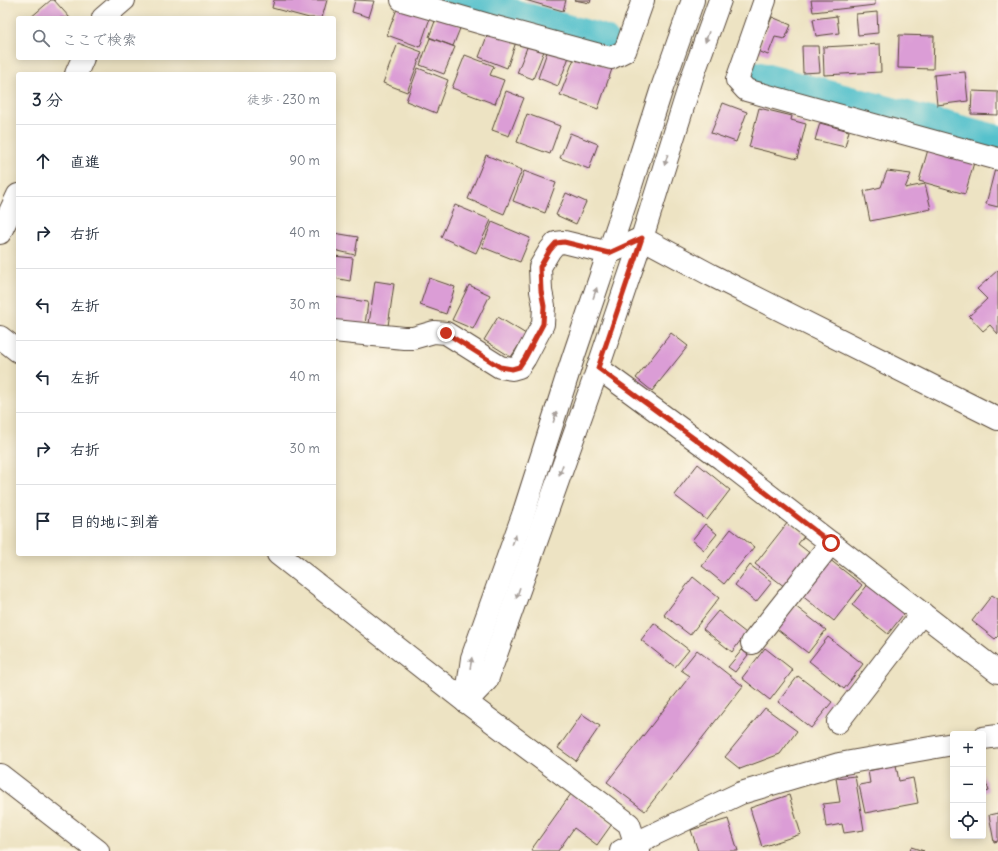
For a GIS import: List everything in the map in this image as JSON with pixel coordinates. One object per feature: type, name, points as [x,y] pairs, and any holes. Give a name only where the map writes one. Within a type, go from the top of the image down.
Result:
[{"type":"street","points":[[105,16],[124,0]]},
{"type":"street","points":[[402,0],[611,58],[625,51],[643,0]]},
{"type":"street","points":[[466,702],[472,658],[523,515],[662,88],[693,0]]},
{"type":"street","points":[[466,702],[487,680],[598,368],[642,238],[692,78],[720,0]]},
{"type":"street","points":[[765,0],[737,80],[746,90],[998,159]]},
{"type":"street","points":[[77,72],[82,60]]},
{"type":"street","points":[[0,233],[16,199]]},
{"type":"street","points":[[336,331],[404,338],[413,338],[434,332],[446,333],[500,367],[512,369],[519,367],[543,324],[544,306],[541,291],[540,267],[556,243],[564,242],[609,253],[642,238]]},
{"type":"street","points":[[642,238],[711,275],[998,419]]},
{"type":"street","points":[[598,368],[722,459],[998,672]]},
{"type":"street","points":[[752,643],[831,543]]},
{"type":"street","points":[[281,556],[466,702],[629,824],[632,848],[741,793],[839,764],[950,745]]},
{"type":"street","points":[[838,722],[922,613]]},
{"type":"street","points":[[986,738],[998,736]]},
{"type":"street","points":[[0,775],[98,851]]},
{"type":"building","points":[[51,0],[54,0],[68,16],[32,16]]},
{"type":"building","points":[[274,0],[327,0],[323,16],[302,16],[272,8]]},
{"type":"building","points":[[355,0],[374,1],[369,17],[352,12]]},
{"type":"building","points":[[525,0],[566,0],[563,11]]},
{"type":"building","points":[[574,0],[591,0],[590,3]]},
{"type":"building","points":[[811,0],[875,0],[875,5],[813,12]]},
{"type":"building","points":[[398,6],[430,18],[420,47],[387,35]]},
{"type":"building","points":[[877,12],[878,33],[858,35],[856,14]]},
{"type":"building","points":[[437,16],[461,26],[453,46],[429,37]]},
{"type":"building","points":[[837,16],[839,33],[816,36],[813,19]]},
{"type":"building","points":[[772,17],[791,25],[785,39],[775,37],[768,55],[758,51]]},
{"type":"building","points":[[489,31],[516,42],[507,68],[479,57]]},
{"type":"building","points":[[899,35],[934,36],[933,69],[898,68]]},
{"type":"building","points":[[430,38],[455,47],[444,74],[420,65]]},
{"type":"building","points":[[398,43],[422,52],[407,92],[383,83]]},
{"type":"building","points":[[880,44],[881,72],[824,75],[823,47]]},
{"type":"building","points":[[528,45],[544,51],[533,79],[517,73]]},
{"type":"building","points":[[802,46],[818,46],[820,72],[803,73]]},
{"type":"building","points":[[548,49],[569,57],[558,86],[538,78]]},
{"type":"building","points":[[465,55],[494,66],[490,75],[504,80],[495,104],[452,88]]},
{"type":"building","points":[[575,56],[612,69],[598,109],[560,95]]},
{"type":"building","points":[[418,68],[448,80],[436,113],[406,101]]},
{"type":"building","points":[[965,72],[968,101],[937,105],[934,75]]},
{"type":"building","points":[[506,91],[524,98],[509,136],[492,130]]},
{"type":"building","points":[[972,91],[998,92],[998,115],[971,114]]},
{"type":"building","points":[[723,103],[747,112],[736,142],[711,133]]},
{"type":"building","points":[[759,108],[792,116],[791,120],[806,124],[797,159],[749,147]]},
{"type":"building","points":[[527,114],[560,126],[550,154],[517,142]]},
{"type":"building","points":[[820,123],[849,131],[845,147],[815,140]]},
{"type":"building","points":[[570,133],[598,144],[589,169],[560,158]]},
{"type":"building","points":[[929,146],[975,159],[965,194],[919,181]]},
{"type":"building","points":[[486,155],[522,170],[504,214],[468,199]]},
{"type":"building","points":[[995,169],[998,170],[998,207],[986,204]]},
{"type":"building","points":[[524,171],[556,183],[545,213],[513,201]]},
{"type":"building","points":[[887,171],[911,174],[905,188],[925,184],[931,209],[870,221],[864,191],[881,187]]},
{"type":"building","points":[[566,193],[586,202],[576,224],[556,215]]},
{"type":"building","points":[[455,205],[491,220],[476,253],[441,237]]},
{"type":"building","points":[[492,222],[530,238],[520,262],[482,247]]},
{"type":"building","points":[[336,233],[358,237],[355,255],[336,250]]},
{"type":"building","points":[[336,256],[353,258],[350,281],[336,278]]},
{"type":"building","points":[[998,270],[998,334],[990,325],[983,331],[969,316],[987,299],[977,289]]},
{"type":"building","points":[[429,278],[455,287],[446,314],[420,305]]},
{"type":"building","points":[[375,281],[394,284],[387,333],[368,331]]},
{"type":"building","points":[[469,285],[490,295],[473,329],[452,320]]},
{"type":"building","points":[[336,297],[368,302],[364,332],[336,327]]},
{"type":"building","points":[[498,317],[526,334],[511,357],[484,340]]},
{"type":"building","points":[[671,333],[688,346],[652,391],[636,378]]},
{"type":"building","points":[[698,464],[730,490],[707,520],[674,495]]},
{"type":"building","points":[[788,522],[805,535],[798,544],[811,554],[785,587],[755,564]]},
{"type":"building","points":[[705,524],[717,534],[704,550],[692,540]]},
{"type":"building","points":[[731,529],[754,547],[724,584],[702,566]]},
{"type":"building","points":[[829,559],[862,585],[834,621],[801,595]]},
{"type":"building","points":[[750,565],[772,582],[756,602],[735,585]]},
{"type":"building","points":[[693,577],[719,598],[690,635],[664,615]]},
{"type":"building","points":[[869,583],[906,611],[888,634],[852,605]]},
{"type":"building","points":[[992,595],[998,599],[998,636],[995,639],[972,621]]},
{"type":"building","points":[[795,606],[826,630],[808,653],[777,629]]},
{"type":"building","points":[[718,611],[746,633],[732,652],[703,629]]},
{"type":"building","points":[[654,623],[689,650],[675,667],[641,640]]},
{"type":"building","points":[[828,637],[863,664],[844,689],[809,661]]},
{"type":"building","points":[[765,648],[793,670],[770,700],[742,678]]},
{"type":"building","points":[[697,650],[743,686],[645,811],[607,782],[690,676],[681,670]]},
{"type":"building","points":[[742,650],[748,655],[735,672],[728,667]]},
{"type":"building","points":[[798,676],[832,702],[811,728],[778,702]]},
{"type":"building","points":[[765,708],[797,731],[780,754],[740,769],[725,757]]},
{"type":"building","points":[[582,714],[600,726],[576,761],[558,748]]},
{"type":"building","points":[[896,765],[899,781],[913,778],[918,803],[865,813],[859,785],[870,783],[868,771]]},
{"type":"building","points":[[855,776],[864,830],[844,833],[842,824],[826,827],[823,804],[840,802],[836,778]]},
{"type":"building","points":[[986,782],[989,791],[986,792]]},
{"type":"building","points":[[571,794],[612,824],[597,845],[574,828],[558,851],[532,851],[531,850]]},
{"type":"building","points":[[789,795],[801,834],[762,847],[750,808]]},
{"type":"building","points":[[998,813],[998,841],[994,842],[989,815]]},
{"type":"building","points":[[728,819],[738,851],[698,851],[691,830]]},
{"type":"building","points":[[911,847],[924,851],[910,851]]},
{"type":"waterway","points":[[449,0],[601,43]]},
{"type":"waterway","points":[[756,80],[998,144]]},
{"type":"route","points":[[446,333],[500,367],[512,369],[519,367],[543,324],[544,306],[541,291],[540,267],[556,243],[564,242],[609,253],[642,238],[598,368],[722,459],[831,543]]}]
